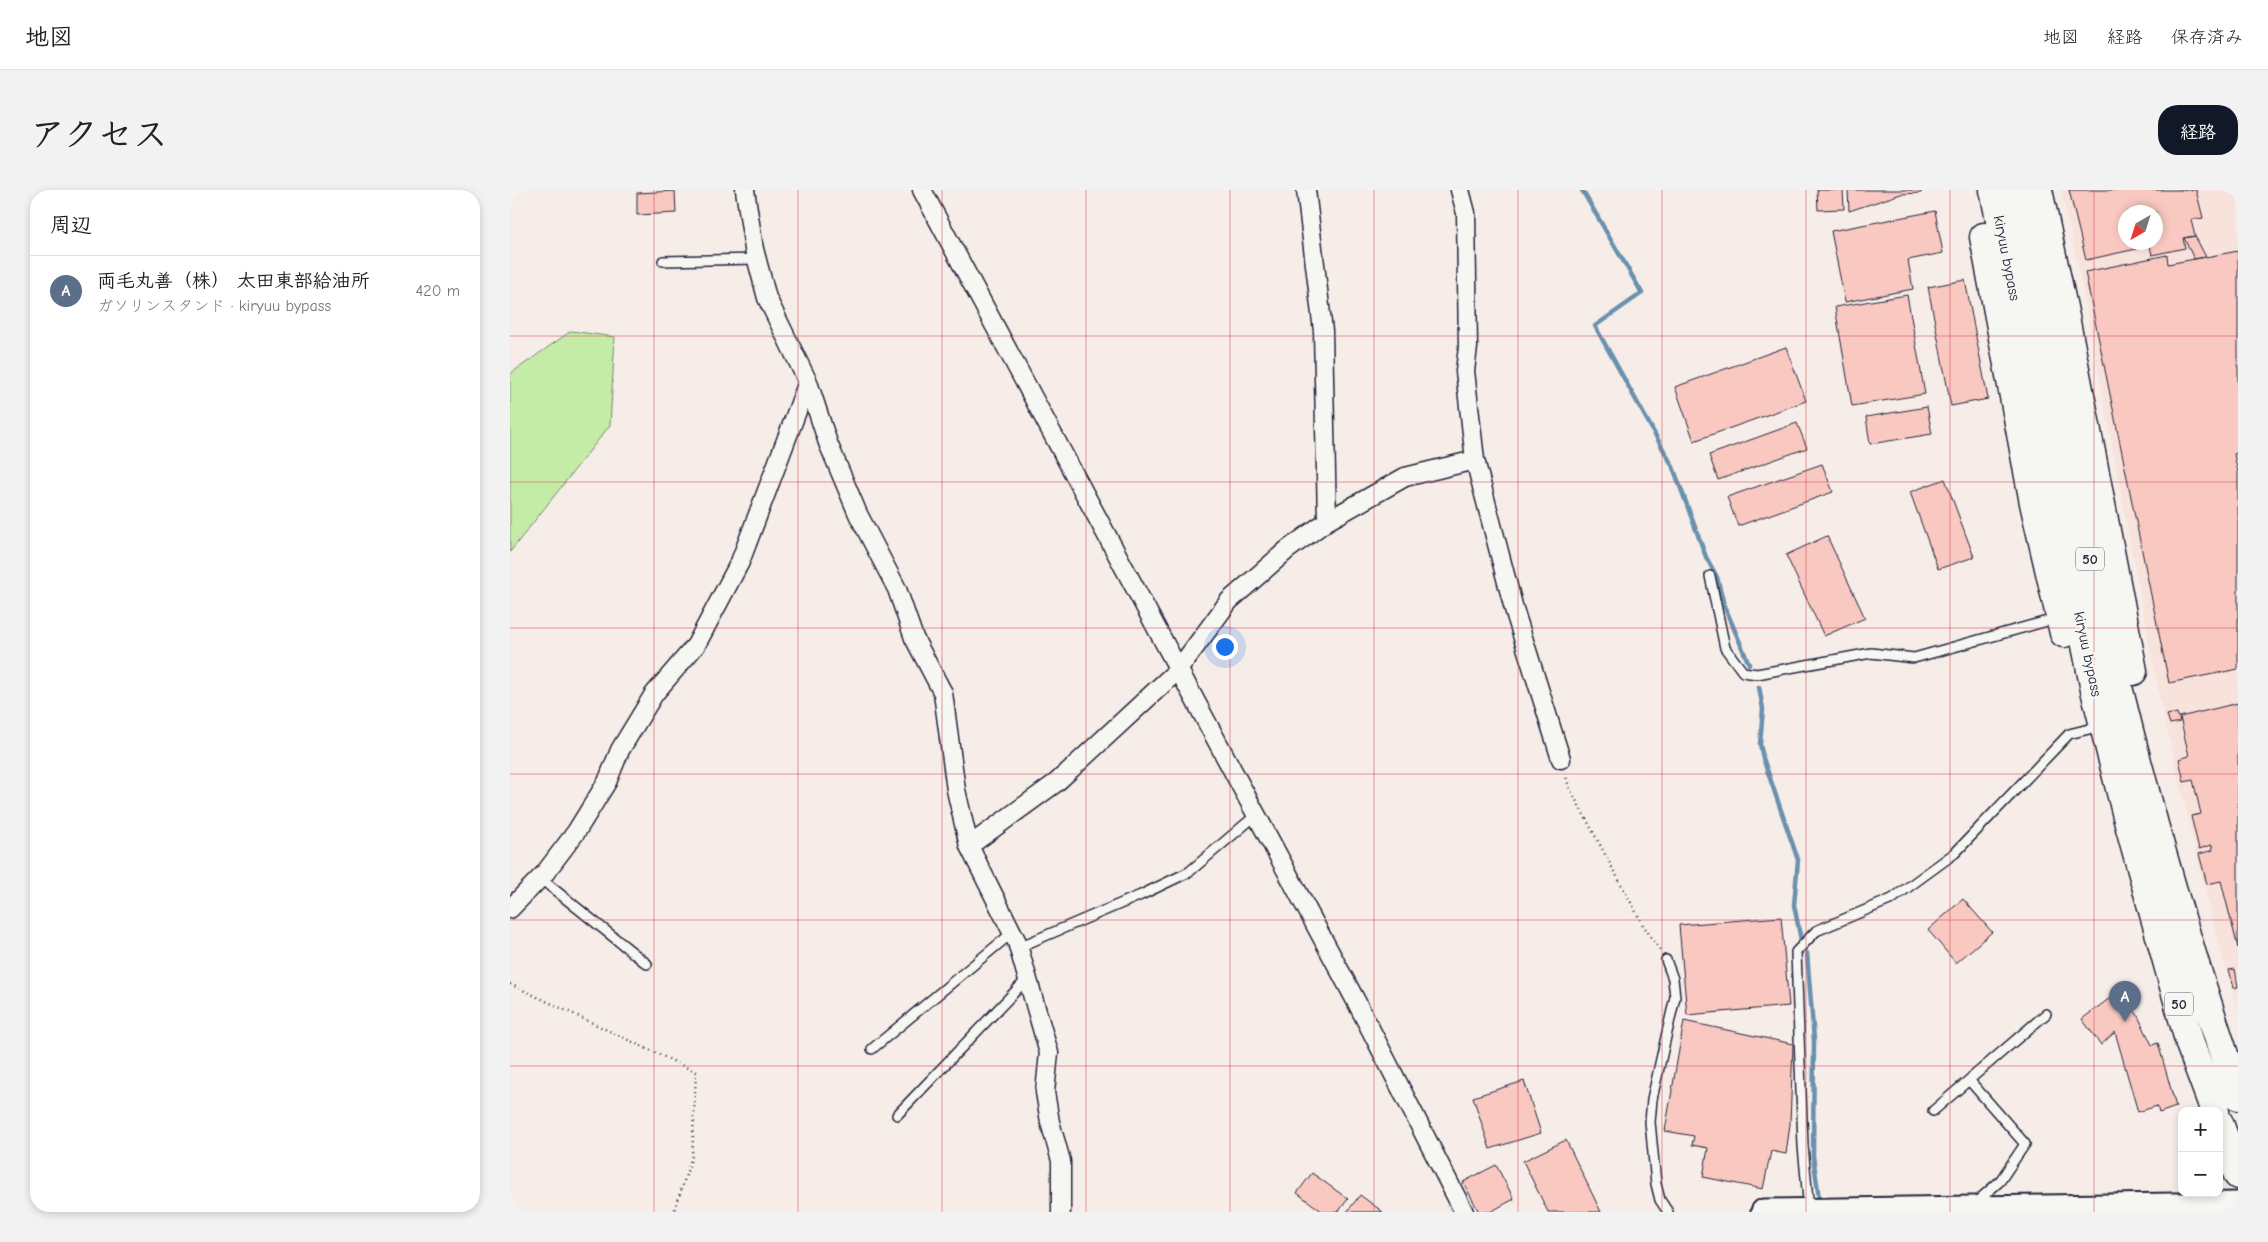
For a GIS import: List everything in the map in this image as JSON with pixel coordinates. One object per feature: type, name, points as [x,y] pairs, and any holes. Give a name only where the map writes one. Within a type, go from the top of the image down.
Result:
[{"type":"highway","name":"50","points":[[1976,190],[2034,504],[2061,618],[2089,729],[2116,824],[2149,895]]},
{"type":"highway","name":"kiryuu bypass","points":[[1994,190],[2095,690],[2190,1044],[2214,1107]]},
{"type":"highway","name":"kiryuu bypass","points":[[2017,190],[2078,501],[2118,686],[2182,923],[2238,1096]]},
{"type":"highway","name":"50","points":[[2038,190],[2082,402],[2141,714],[2168,831],[2182,923]]},
{"type":"highway","points":[[2223,1134],[2238,1175]]},
{"type":"street","points":[[745,190],[757,259],[767,298],[808,382],[828,443],[854,505],[897,589],[914,638],[943,694],[956,790],[969,846],[1016,939],[1049,1053],[1045,1092],[1050,1122],[1061,1162],[1061,1212]]},
{"type":"street","points":[[922,190],[1356,1001],[1464,1212]]},
{"type":"street","points":[[1306,190],[1323,331],[1327,521]]},
{"type":"street","points":[[1460,190],[1466,213],[1468,346],[1465,371],[1475,460],[1514,610],[1561,759]]},
{"type":"street","points":[[510,909],[540,878],[581,824],[607,782],[620,750],[654,694],[696,645],[740,562],[808,382]]},
{"type":"street","points":[[969,846],[1056,782],[1178,670],[1229,601],[1287,550],[1327,521],[1406,477],[1475,460]]},
{"type":"street","points":[[1764,1212],[2238,1205]]},
{"type":"lane","points":[[663,261],[757,259]]},
{"type":"lane","points":[[1710,576],[1725,648],[1743,672],[1757,674],[1870,653],[1914,658],[2061,618]]},
{"type":"lane","points":[[1809,1211],[1803,1146],[1796,952],[1816,931],[1892,899],[1954,853],[2069,734],[2089,729]]},
{"type":"lane","points":[[872,1048],[1016,939],[1141,895],[1189,872],[1256,815]]},
{"type":"lane","points":[[540,878],[647,964]]},
{"type":"lane","points":[[1666,960],[1673,979],[1675,997],[1652,1099],[1650,1122],[1656,1184],[1660,1200],[1668,1212]]},
{"type":"lane","points":[[897,1114],[1028,978]]},
{"type":"lane","points":[[1933,1111],[2046,1014]]},
{"type":"lane","points":[[1968,1209],[2000,1181],[2025,1144],[1969,1080]]},
{"type":"path","points":[[1561,759],[1568,787],[1643,925],[1666,960]]},
{"type":"path","points":[[510,984],[696,1072],[692,1156],[674,1212]]},
{"type":"shaded area","points":[[2061,190],[2238,190],[2238,1012],[2211,915],[2160,700],[2082,285]]},
{"type":"green space","points":[[571,331],[615,337],[610,425],[510,552],[510,374]]},
{"type":"building","points":[[1817,190],[1843,190],[1844,209],[1818,210]]},
{"type":"building","points":[[1848,190],[1921,190],[1921,193],[1901,194],[1849,211]]},
{"type":"building","points":[[2069,190],[2196,190],[2203,218],[2191,220],[2195,236],[2183,238],[2185,248],[2152,255],[2151,250],[2163,250],[2163,205],[2118,205],[2118,250],[2132,250],[2086,260]]},
{"type":"building","points":[[675,191],[676,213],[637,215],[637,193]]},
{"type":"building","points":[[1935,211],[1943,253],[1908,260],[1913,289],[1845,302],[1831,231]]},
{"type":"building","points":[[2195,236],[2206,257],[2194,259],[2184,238]]},
{"type":"building","points":[[2238,251],[2238,453],[2234,454],[2238,473],[2238,669],[2169,683],[2085,272],[2167,255],[2168,264]]},
{"type":"building","points":[[1965,280],[1988,399],[1951,406],[1928,287]]},
{"type":"building","points":[[1907,295],[1925,394],[1852,406],[1835,307]]},
{"type":"building","points":[[1786,347],[1806,401],[1694,441],[1675,387]]},
{"type":"building","points":[[1927,407],[1932,434],[1870,444],[1866,417]]},
{"type":"building","points":[[1797,423],[1807,448],[1718,480],[1709,455]]},
{"type":"building","points":[[1822,464],[1833,492],[1738,526],[1727,497]]},
{"type":"building","points":[[1945,479],[1974,557],[1938,569],[1910,492]]},
{"type":"building","points":[[1827,536],[1865,618],[1824,636],[1786,555]]},
{"type":"building","points":[[2238,703],[2238,948],[2221,881],[2207,884],[2199,854],[2213,850],[2212,845],[2199,849],[2191,816],[2201,814],[2193,780],[2184,782],[2179,759],[2189,756],[2180,717]]},
{"type":"building","points":[[2177,713],[2180,722],[2170,724],[2167,715]]},
{"type":"building","points":[[1963,899],[1992,932],[1956,963],[1928,930]]},
{"type":"building","points":[[1781,917],[1789,1006],[1687,1015],[1679,925]]},
{"type":"building","points":[[2235,969],[2238,987],[2234,988],[2229,970]]},
{"type":"building","points":[[2118,992],[2137,1014],[2152,1045],[2158,1043],[2176,1107],[2159,1113],[2157,1106],[2138,1112],[2115,1032],[2101,1045],[2082,1019]]},
{"type":"building","points":[[1684,1021],[1793,1044],[1790,1124],[1786,1154],[1771,1151],[1763,1189],[1703,1177],[1708,1148],[1692,1145],[1694,1136],[1665,1131]]},
{"type":"building","points":[[1524,1081],[1541,1133],[1490,1149],[1473,1097]]},
{"type":"building","points":[[1566,1140],[1601,1212],[1548,1212],[1523,1161]]},
{"type":"building","points":[[1496,1165],[1514,1199],[1490,1212],[1479,1212],[1463,1182]]},
{"type":"building","points":[[1312,1173],[1348,1199],[1338,1212],[1323,1212],[1297,1193]]},
{"type":"building","points":[[1360,1195],[1383,1212],[1347,1212]]},
{"type":"waterway","points":[[1582,190],[1642,293],[1595,326],[1673,467],[1706,557],[1717,577],[1724,605],[1749,664]]},
{"type":"waterway","points":[[1759,687],[1763,709],[1760,744],[1763,758],[1798,860],[1794,905],[1801,940]]},
{"type":"waterway","points":[[1807,953],[1814,1040],[1813,1156],[1819,1198]]},
{"type":"place","name":"両毛丸善（株） 太田東部給油所","points":[[2125,1022]]}]
